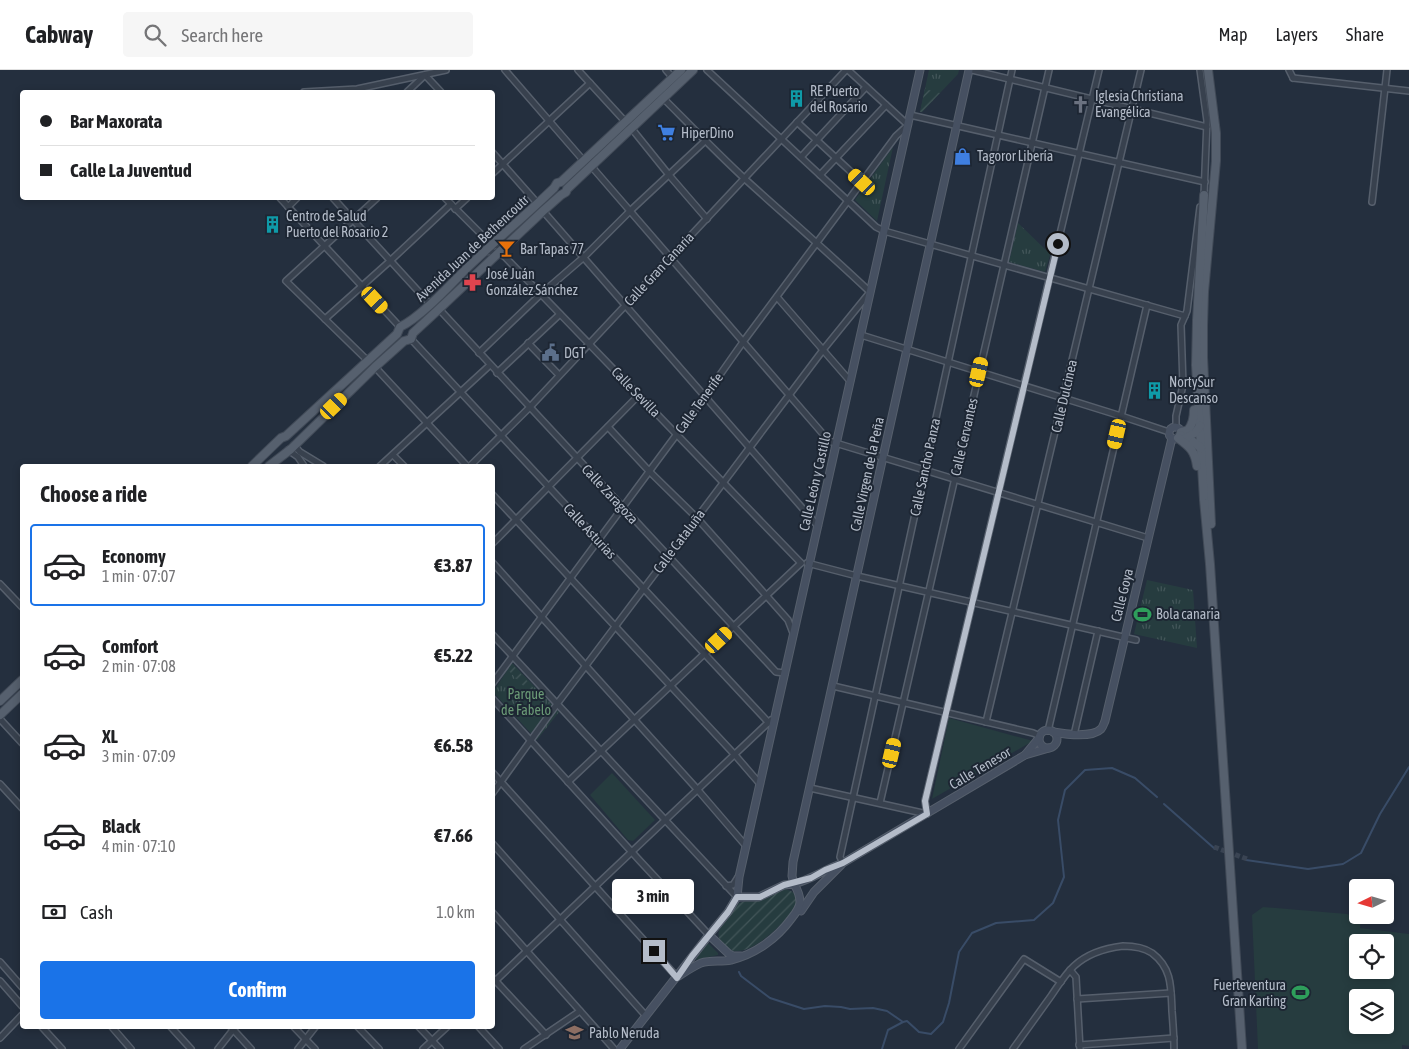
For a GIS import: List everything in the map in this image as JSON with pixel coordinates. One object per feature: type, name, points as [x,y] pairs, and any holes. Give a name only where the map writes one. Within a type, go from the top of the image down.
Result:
[{"type":"main road","points":[[681,70],[561,182],[558,182],[554,188],[556,193],[561,195],[566,192],[693,70]]},
{"type":"main road","points":[[1196,320],[1213,162],[1213,135],[1207,70]]},
{"type":"main road","points":[[1207,70],[1216,133],[1216,161],[1204,292],[1203,357],[1207,502],[1242,1049]]},
{"type":"main road","points":[[561,182],[566,184],[567,189]]},
{"type":"main road","name":"Avenida Juan de Bethencoutr","points":[[286,436],[554,188]]},
{"type":"main road","name":"Avenida Juan de Bethencoutr","points":[[271,464],[291,448],[375,367],[409,338],[561,195]]},
{"type":"main road","points":[[1204,195],[1196,320],[1196,365],[1200,447],[1207,502]]},
{"type":"main road","points":[[410,326],[409,338],[398,337],[401,328],[410,326]]},
{"type":"main road","points":[[1178,434],[1195,433],[1202,422],[1200,365],[1203,357]]},
{"type":"main road","points":[[1178,434],[1188,430],[1192,425],[1196,365]]},
{"type":"main road","points":[[1178,434],[1191,448],[1196,458],[1199,488],[1207,502]]},
{"type":"main road","points":[[1178,434],[1200,447]]},
{"type":"main road","points":[[254,464],[281,438],[286,436],[293,440],[291,448],[283,450],[279,442]]},
{"type":"main road","points":[[0,701],[20,682]]},
{"type":"main road","points":[[0,715],[20,696]]},
{"type":"street","points":[[356,90],[425,72],[446,70]]},
{"type":"street","points":[[505,70],[583,160]]},
{"type":"street","points":[[578,70],[632,129],[706,218]]},
{"type":"street","points":[[666,70],[673,78]]},
{"type":"street","points":[[707,70],[848,201],[884,231],[1185,316]]},
{"type":"street","points":[[846,70],[908,125]]},
{"type":"street","name":"Calle Gran Canaria","points":[[471,464],[530,407],[846,70]]},
{"type":"street","name":"Calle León y Castillo","points":[[737,897],[739,877],[794,634],[806,563],[818,526],[920,70]]},
{"type":"street","points":[[971,70],[1207,127]]},
{"type":"street","name":"Calle Virgen de la Peña","points":[[782,931],[800,905],[800,897],[792,876],[793,868],[930,244],[971,70]]},
{"type":"street","name":"Calle Sancho Panza","points":[[843,863],[840,857],[1012,70]]},
{"type":"street","name":"Calle Cervantes","points":[[880,803],[1049,70]]},
{"type":"street","points":[[810,788],[927,814],[925,801],[1099,70]]},
{"type":"street","name":"Calle Dulcinea","points":[[986,722],[1141,70]]},
{"type":"street","points":[[1200,70],[1207,113],[1204,195]]},
{"type":"street","points":[[1289,70],[1293,78]]},
{"type":"street","points":[[1293,78],[1294,70]]},
{"type":"street","points":[[1372,202],[1387,70]]},
{"type":"street","points":[[409,90],[425,72]]},
{"type":"street","points":[[425,72],[439,90]]},
{"type":"street","points":[[1293,78],[1409,91]]},
{"type":"street","points":[[495,171],[590,83]]},
{"type":"street","points":[[801,157],[866,87]]},
{"type":"street","points":[[663,98],[745,179],[870,292]]},
{"type":"street","points":[[820,174],[886,105]]},
{"type":"street","points":[[910,115],[1205,182]]},
{"type":"street","points":[[798,122],[862,182]]},
{"type":"street","name":"Calle Tenerife","points":[[495,680],[896,136],[908,125]]},
{"type":"street","points":[[479,353],[541,294],[584,257],[705,141]]},
{"type":"street","points":[[495,155],[538,204]]},
{"type":"street","points":[[592,167],[830,441],[1148,538]]},
{"type":"street","points":[[282,200],[401,328]]},
{"type":"street","points":[[288,207],[296,200]]},
{"type":"street","points":[[335,200],[430,304]]},
{"type":"street","points":[[367,360],[286,281],[375,200]]},
{"type":"street","points":[[447,200],[492,245],[502,250]]},
{"type":"street","points":[[325,319],[453,206],[464,200]]},
{"type":"street","points":[[861,335],[1178,434],[1176,416],[1183,385],[1181,325],[1188,311],[1200,207]]},
{"type":"street","points":[[543,210],[818,526]]},
{"type":"street","points":[[485,251],[502,250]]},
{"type":"street","name":"Calle Sevilla","points":[[502,250],[505,256],[676,434],[806,563]]},
{"type":"street","name":"Calle Cataluña","points":[[495,790],[557,704],[789,395],[870,292]]},
{"type":"street","points":[[777,297],[850,381]]},
{"type":"street","points":[[1050,731],[1072,625],[1147,305]]},
{"type":"street","name":"Calle Zaragoza","points":[[439,309],[733,627],[776,672],[784,673]]},
{"type":"street","points":[[497,372],[560,314]]},
{"type":"street","name":"Calle Asturias","points":[[409,338],[769,723]]},
{"type":"street","points":[[528,344],[559,376]]},
{"type":"street","points":[[382,464],[490,365]]},
{"type":"street","points":[[375,367],[467,464]]},
{"type":"street","points":[[495,541],[639,395]]},
{"type":"street","points":[[608,427],[697,518],[788,620],[794,634]]},
{"type":"street","name":"Calle Goya","points":[[1050,731],[1073,735],[1096,732],[1103,726],[1148,538],[1178,434]]},
{"type":"street","points":[[291,448],[303,464]]},
{"type":"street","points":[[291,448],[320,464]]},
{"type":"street","points":[[393,454],[402,464]]},
{"type":"street","points":[[495,497],[760,784]]},
{"type":"street","points":[[568,782],[766,596],[806,563],[1136,640]]},
{"type":"street","points":[[495,565],[746,846]]},
{"type":"street","points":[[0,584],[20,605]]},
{"type":"street","points":[[1073,735],[1098,631]]},
{"type":"street","points":[[495,637],[737,897],[728,912],[620,1049]]},
{"type":"street","points":[[833,686],[1032,733],[1040,737]]},
{"type":"street","points":[[495,701],[709,935],[729,954],[741,956]]},
{"type":"street","points":[[495,980],[769,723],[776,714]]},
{"type":"street","points":[[0,719],[20,741]]},
{"type":"street","points":[[1050,731],[1056,738],[1052,747],[1042,745],[1040,737],[1043,732],[1050,731]]},
{"type":"street","name":"Calle Goya","points":[[1052,747],[1073,735]]},
{"type":"street","name":"Calle Tenesor","points":[[1025,755],[1040,737]]},
{"type":"street","name":"Calle Tenesor","points":[[737,897],[760,897],[784,885],[794,884],[811,878],[843,863],[1025,755],[1052,747]]},
{"type":"street","points":[[495,775],[677,978]]},
{"type":"street","points":[[0,784],[20,803]]},
{"type":"street","points":[[495,846],[646,1016]]},
{"type":"street","name":"Calle Tenesor","points":[[782,931],[796,918],[814,892],[843,863]]},
{"type":"street","points":[[793,868],[794,874],[800,877],[825,870]]},
{"type":"street","points":[[726,886],[733,885],[739,877]]},
{"type":"street","points":[[495,915],[614,1049]]},
{"type":"street","points":[[677,978],[702,963],[731,960],[750,953],[782,931]]},
{"type":"street","points":[[1013,1049],[1070,970],[1076,964],[1101,950],[1112,947],[1138,947],[1148,950],[1164,964],[1169,975],[1174,1049]]},
{"type":"street","points":[[959,1049],[1024,959],[1061,982]]},
{"type":"street","points":[[0,962],[20,985]]},
{"type":"street","points":[[1070,970],[1076,978],[1080,1047],[1174,1038]]},
{"type":"street","points":[[0,981],[20,1004]]},
{"type":"street","points":[[495,982],[546,1035]]},
{"type":"street","points":[[1077,999],[1171,993]]},
{"type":"street","points":[[524,1049],[580,1011]]},
{"type":"street","points":[[0,1038],[20,1017]]},
{"type":"street","points":[[44,1029],[62,1049]]},
{"type":"street","points":[[114,1029],[131,1049]]},
{"type":"street","points":[[173,1029],[191,1049]]},
{"type":"street","points":[[218,1049],[232,1029]]},
{"type":"street","points":[[235,1029],[251,1049]]},
{"type":"street","points":[[296,1029],[315,1049]]},
{"type":"street","points":[[298,1049],[314,1029]]},
{"type":"street","points":[[360,1029],[379,1049]]},
{"type":"street","points":[[421,1029],[440,1049]]},
{"type":"street","points":[[423,1049],[445,1029]]},
{"type":"street","points":[[481,1029],[500,1049]]},
{"type":"green space","points":[[929,70],[959,70],[958,74],[920,112]]},
{"type":"green space","points":[[925,89],[940,93],[920,112]]},
{"type":"green space","points":[[893,147],[877,221],[855,200]]},
{"type":"green space","points":[[1018,223],[1048,252],[1051,252],[1045,272],[1009,262]]},
{"type":"green space","points":[[1147,580],[1193,590],[1197,648],[1134,634]]},
{"type":"green space","name":"Parque de Fabelo","points":[[512,663],[559,712],[537,740],[495,694],[495,689]]},
{"type":"green space","points":[[513,665],[537,692],[533,696],[509,671]]},
{"type":"green space","points":[[949,718],[1033,741],[932,799]]},
{"type":"green space","points":[[612,773],[655,820],[633,841],[628,840],[590,795]]},
{"type":"green space","points":[[785,889],[795,894],[797,905],[771,934],[754,946],[738,951],[729,949],[720,941],[719,930],[738,904],[764,899]]},
{"type":"green space","name":"Fuerteventura Gran Karting","points":[[1263,907],[1347,914],[1349,915],[1349,924],[1360,924],[1360,928],[1409,934],[1409,1046],[1402,1045],[1402,1049],[1258,1049],[1252,915]]},
{"type":"green space","points":[[708,943],[718,955],[696,960],[698,955]]},
{"type":"waterway","points":[[1246,860],[1308,869],[1343,864],[1361,853],[1380,814],[1409,767]]},
{"type":"waterway","points":[[882,1049],[888,1030],[903,1022],[907,1021],[919,1032],[931,1034],[943,1022],[949,1003],[959,952],[972,933],[996,923],[1034,920],[1053,903],[1064,877],[1058,820],[1065,790],[1085,770],[1112,768],[1135,778],[1157,797]]},
{"type":"waterway","points":[[1164,804],[1215,849]]},
{"type":"waterway","points":[[739,972],[741,976],[770,998],[804,1009],[825,1006],[850,1009],[873,1008],[887,1011],[903,1022]]},
{"type":"tunnel","points":[[1214,847],[1247,859]]},
{"type":"place","name":"RE Puerto del Rosario","points":[[796,99]]},
{"type":"place","name":"Iglesia Christiana Evangélica","points":[[1081,104]]},
{"type":"place","name":"HiperDino","points":[[667,133]]},
{"type":"place","name":"Tagoror Libería","points":[[963,156]]},
{"type":"place","name":"Centro de Salud Puerto del Rosario 2","points":[[272,224]]},
{"type":"place","name":"Bar Tapas 77","points":[[506,249]]},
{"type":"place","name":"José Juán González Sánchez","points":[[472,282]]},
{"type":"place","name":"DGT","points":[[550,353]]},
{"type":"place","name":"NortySur Descanso","points":[[1155,390]]},
{"type":"place","name":"Bola canaria","points":[[1142,614]]},
{"type":"place","name":"Fuerteventura Gran Karting","points":[[1300,993]]},
{"type":"place","name":"Pablo Neruda","points":[[575,1033]]},
{"type":"route","points":[[654,951],[677,978],[692,956],[720,924],[737,897],[760,897],[784,885],[794,884],[811,878],[843,863],[927,814],[925,801],[1058,244]]}]
